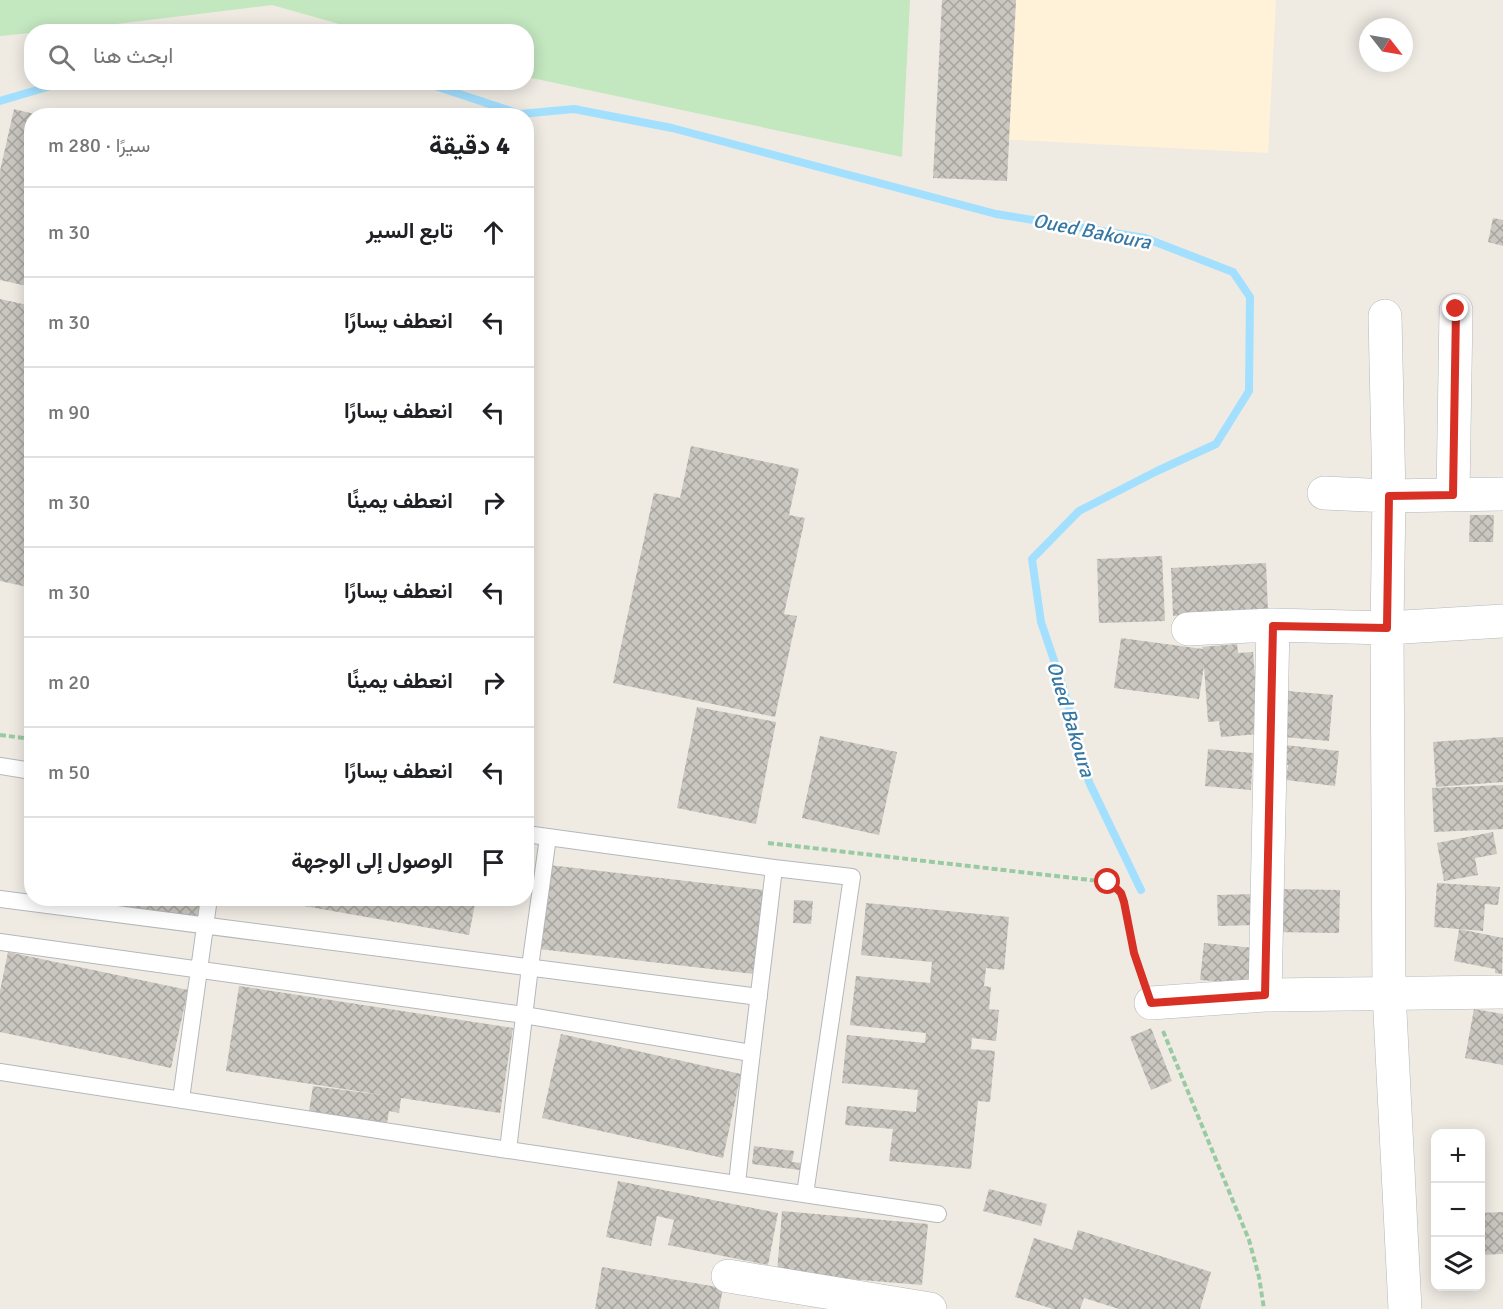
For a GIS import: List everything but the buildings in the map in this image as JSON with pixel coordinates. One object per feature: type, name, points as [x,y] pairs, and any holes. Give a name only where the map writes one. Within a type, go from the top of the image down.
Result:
[{"type":"street","points":[[1453,495],[1456,309]]},
{"type":"street","points":[[1385,316],[1389,496],[1387,628],[1389,993],[1405,1309]]},
{"type":"street","points":[[1324,493],[1389,496],[1503,494]]},
{"type":"street","points":[[1188,629],[1273,626],[1387,628],[1503,621]]},
{"type":"street","points":[[1265,995],[1273,626]]},
{"type":"street","points":[[1151,1003],[1265,995],[1503,992]]},
{"type":"street","points":[[728,1276],[930,1309]]},
{"type":"lane","points":[[0,766],[24,770]]},
{"type":"lane","points":[[534,835],[852,877],[805,1194]]},
{"type":"lane","points":[[508,1150],[548,837]]},
{"type":"lane","points":[[737,1184],[774,868]]},
{"type":"lane","points":[[0,899],[24,902]]},
{"type":"lane","points":[[55,906],[759,997]]},
{"type":"lane","points":[[181,1100],[208,906]]},
{"type":"lane","points":[[0,942],[524,1015],[751,1053]]},
{"type":"lane","points":[[0,1072],[938,1214]]},
{"type":"path","points":[[0,735],[24,738]]},
{"type":"path","points":[[766,842],[1108,882],[1115,887],[1121,893],[1124,902],[1134,953],[1151,1003],[1249,1240],[1259,1277],[1264,1309]]},
{"type":"shaded area","points":[[978,0],[1276,0],[1268,153],[956,137]]},
{"type":"green space","points":[[0,0],[910,0],[902,157],[534,78],[534,24],[339,24],[272,5],[116,24],[24,24],[24,34],[0,36]]},
{"type":"waterway","name":"Oued Bakoura","points":[[0,101],[37,90]]},
{"type":"waterway","name":"Oued Bakoura","points":[[447,90],[502,108]]},
{"type":"waterway","name":"Oued Bakoura","points":[[534,113],[574,109],[672,128],[996,214],[1145,238],[1233,272],[1250,297],[1249,391],[1216,444],[1079,511],[1032,559],[1041,622],[1063,687],[1089,782],[1141,890]]},
{"type":"route","points":[[1108,882],[1121,893],[1134,953],[1151,1003],[1265,995],[1273,626],[1387,628],[1389,496],[1453,495],[1456,309]]}]
